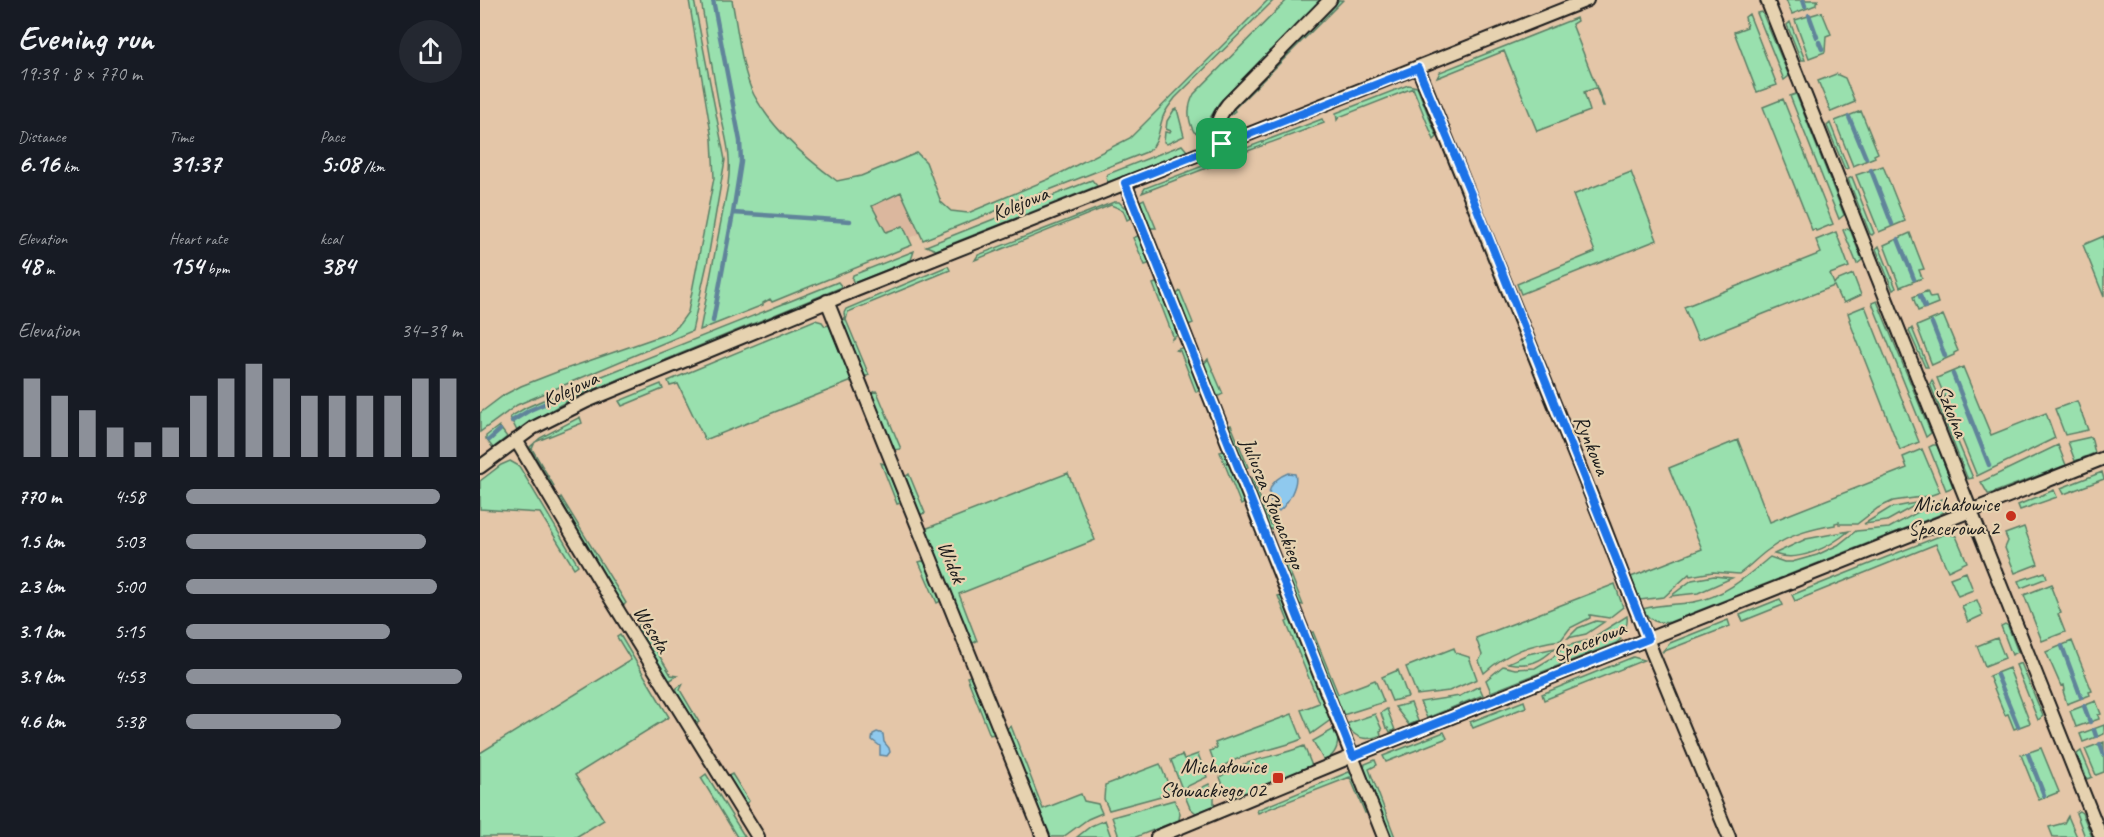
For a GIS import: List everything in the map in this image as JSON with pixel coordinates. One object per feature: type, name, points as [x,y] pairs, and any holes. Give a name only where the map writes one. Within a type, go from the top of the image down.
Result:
[{"type":"street","points":[[1222,144],[1217,129],[1221,113],[1330,0]]},
{"type":"street","name":"Kolejowa","points":[[480,467],[541,424],[577,405],[827,301],[1587,0]]},
{"type":"street","name":"Szkolna","points":[[1767,0],[2101,837]]},
{"type":"street","name":"Rynkowa","points":[[1418,68],[1729,837]]},
{"type":"street","name":"Juliusza Słowackiego","points":[[1125,183],[1384,837]]},
{"type":"street","name":"Widok","points":[[827,301],[1043,837]]},
{"type":"street","name":"Wesoła","points":[[516,440],[604,588],[758,837]]},
{"type":"street","name":"Spacerowa","points":[[1157,837],[1353,756],[2104,458]]},
{"type":"shaded area","points":[[916,156],[946,222],[878,252],[845,188]]},
{"type":"green space","points":[[689,0],[694,0],[725,160],[707,264],[692,331],[517,405],[480,432],[480,413],[504,395],[557,372],[669,333],[678,326],[688,312],[714,178],[712,139]]},
{"type":"green space","points":[[701,0],[732,0],[743,62],[754,95],[780,131],[802,153],[837,181],[861,176],[917,153],[926,162],[941,202],[951,211],[968,213],[1049,179],[1130,138],[1268,0],[1274,0],[1175,98],[1164,114],[1156,140],[1149,151],[1026,199],[1025,197],[1017,199],[1018,202],[923,240],[901,192],[872,206],[886,232],[903,226],[912,245],[772,302],[770,299],[763,305],[700,330],[728,185],[729,165],[728,148]]},
{"type":"green space","points":[[1287,0],[1322,0],[1219,103],[1210,118],[1208,128],[1194,132],[1189,113],[1194,94]]},
{"type":"green space","points":[[1339,0],[1343,0],[1234,109],[1235,111],[1230,115],[1227,114]]},
{"type":"green space","points":[[1786,0],[1818,1],[1816,5],[1792,14]]},
{"type":"green space","points":[[1762,12],[1789,76],[1784,80],[1757,13]]},
{"type":"green space","points":[[1822,12],[1831,34],[1826,36],[1825,52],[1809,58],[1795,20]]},
{"type":"green space","points":[[1749,14],[1777,85],[1757,92],[1734,32],[1747,27],[1745,17]]},
{"type":"green space","points":[[1576,18],[1577,21],[1572,24],[1604,106],[1596,88],[1584,92],[1590,111],[1537,131],[1504,51],[1437,78],[1440,72]]},
{"type":"green space","points":[[1790,22],[1805,60],[1801,60],[1787,25]]},
{"type":"green space","points":[[1836,74],[1845,78],[1855,102],[1831,112],[1818,81]]},
{"type":"green space","points":[[1408,85],[1417,87],[1437,137],[1434,140],[1413,88],[1339,117],[1337,120],[1336,113]]},
{"type":"green space","points":[[1796,94],[1844,215],[1839,219],[1790,96]]},
{"type":"green space","points":[[1783,99],[1833,224],[1816,231],[1812,230],[1763,107]]},
{"type":"green space","points":[[1177,109],[1184,136],[1167,144],[1164,142],[1165,132],[1170,133],[1171,131],[1166,129],[1167,121]]},
{"type":"green space","points":[[1861,111],[1878,153],[1874,155],[1875,157],[1853,166],[1835,121]]},
{"type":"green space","points":[[1322,119],[1324,123],[1237,155],[1236,152]]},
{"type":"green space","points":[[1830,123],[1848,168],[1845,169],[1827,126]]},
{"type":"green space","points":[[1182,145],[1187,151],[1108,182],[1106,178],[1108,174]]},
{"type":"green space","points":[[1221,159],[1222,162],[1142,193],[1145,188]]},
{"type":"green space","points":[[1883,166],[1905,221],[1879,232],[1856,175]]},
{"type":"green space","points":[[1631,172],[1657,240],[1521,294],[1517,284],[1595,252],[1573,195]]},
{"type":"green space","points":[[1852,177],[1874,233],[1872,235],[1848,179]]},
{"type":"green space","points":[[1092,180],[1097,186],[936,250],[926,246]]},
{"type":"green space","points":[[1144,199],[1156,228],[1150,228],[1140,201]]},
{"type":"green space","points":[[1114,202],[1119,202],[1124,207],[1129,206],[1133,217],[1127,220],[1123,210],[1111,205],[975,260],[978,255]]},
{"type":"green space","points":[[1850,229],[1862,260],[1857,264],[1843,230]]},
{"type":"green space","points":[[1836,232],[1849,267],[1830,274],[1834,284],[1853,274],[1861,295],[1844,303],[1834,286],[1698,340],[1684,307],[1821,253],[1816,240]]},
{"type":"green space","points":[[1910,233],[1924,269],[1919,270],[1922,278],[1900,287],[1884,245]]},
{"type":"green space","points":[[1140,235],[1151,263],[1145,265],[1133,238]]},
{"type":"green space","points":[[2104,236],[2104,297],[2083,245]]},
{"type":"green space","points":[[1879,246],[1896,288],[1893,290],[1876,249]]},
{"type":"green space","points":[[914,251],[911,260],[854,283],[852,279],[853,275]]},
{"type":"green space","points":[[948,266],[950,270],[848,312],[846,320],[869,375],[864,377],[841,321],[845,319],[846,309]]},
{"type":"green space","points":[[838,282],[842,287],[583,394],[517,431],[510,417],[557,394]]},
{"type":"green space","points":[[1159,282],[1179,334],[1172,339],[1173,336],[1153,284]]},
{"type":"green space","points":[[1180,291],[1193,323],[1186,326],[1175,296]]},
{"type":"green space","points":[[1927,291],[1930,298],[1936,297],[1938,303],[1918,311],[1913,297]]},
{"type":"green space","points":[[1877,301],[1931,433],[1926,437],[1872,303]]},
{"type":"green space","points":[[1865,306],[1919,442],[1900,450],[1849,320],[1848,313]]},
{"type":"green space","points":[[1943,315],[1958,351],[1932,365],[1917,326]]},
{"type":"green space","points":[[815,320],[822,322],[825,326],[829,325],[852,381],[705,440],[678,384],[670,386],[668,381]]},
{"type":"green space","points":[[1912,328],[1928,367],[1925,367],[1909,331]]},
{"type":"green space","points":[[1184,347],[1201,390],[1196,392],[1180,351],[1176,350]]},
{"type":"green space","points":[[1208,359],[1223,394],[1219,396],[1216,395],[1204,364]]},
{"type":"green space","points":[[1963,367],[1991,435],[2046,413],[2055,438],[1977,476],[1937,378]]},
{"type":"green space","points":[[1932,380],[1973,478],[1968,479],[1966,475],[1930,384]]},
{"type":"green space","points":[[661,384],[663,389],[622,406],[619,401]]},
{"type":"green space","points":[[876,391],[901,449],[893,450],[870,394]]},
{"type":"green space","points":[[2077,401],[2088,430],[2065,435],[2055,409]]},
{"type":"green space","points":[[580,417],[582,423],[536,442],[540,438]]},
{"type":"green space","points":[[1231,425],[1248,467],[1245,468],[1228,426]]},
{"type":"green space","points":[[499,426],[507,437],[493,448],[486,436]]},
{"type":"green space","points":[[2091,437],[2095,453],[2075,461],[2068,442]]},
{"type":"green space","points":[[1738,440],[1770,522],[1907,468],[1903,457],[1922,449],[1940,492],[1929,496],[1893,501],[1878,508],[1857,524],[1839,524],[1839,522],[1792,537],[1768,550],[1739,574],[1713,572],[1690,576],[1689,574],[1664,597],[1640,600],[1631,577],[1702,549],[1669,468]]},
{"type":"green space","points":[[535,443],[532,449],[554,486],[530,447]]},
{"type":"green space","points":[[1937,445],[1953,487],[1946,490],[1929,447]]},
{"type":"green space","points":[[2058,445],[2066,465],[1988,494],[1981,482]]},
{"type":"green space","points":[[1224,451],[1245,503],[1241,505],[1220,452]]},
{"type":"green space","points":[[510,461],[519,466],[578,565],[574,568],[540,513],[480,509],[480,481]]},
{"type":"green space","points":[[881,463],[885,464],[901,503],[897,504]]},
{"type":"green space","points":[[2102,472],[2104,479],[2064,494],[2061,488]]},
{"type":"green space","points":[[1068,473],[1095,540],[959,594],[977,641],[971,644],[925,529]]},
{"type":"green space","points":[[909,474],[925,513],[919,515],[904,478]]},
{"type":"green space","points":[[1252,478],[1271,525],[1276,527],[1269,530],[1249,479]]},
{"type":"green space","points":[[2054,490],[2057,497],[2020,510],[2018,505]]},
{"type":"green space","points":[[561,497],[626,603],[623,606],[560,499]]},
{"type":"green space","points":[[1942,499],[1947,510],[1939,515],[1670,622],[1654,621],[1643,609],[1694,602],[1716,595],[1735,584],[1770,557],[1792,562],[1817,555],[1838,545],[1856,531],[1889,528]]},
{"type":"green space","points":[[1921,502],[1887,521],[1864,524],[1890,508]]},
{"type":"green space","points":[[2024,527],[2038,564],[2015,573],[2005,548],[2008,541],[2005,534]]},
{"type":"green space","points":[[1849,531],[1833,543],[1814,552],[1794,556],[1774,554],[1806,539]]},
{"type":"green space","points":[[1947,533],[1956,536],[1967,562],[1948,571],[1936,544],[1795,601],[1792,595]]},
{"type":"green space","points":[[919,562],[925,562],[941,601],[937,603]]},
{"type":"green space","points":[[1286,562],[1303,605],[1298,604],[1282,564]]},
{"type":"green space","points":[[1966,572],[1973,590],[1958,596],[1950,578]]},
{"type":"green space","points":[[2045,572],[2047,578],[2021,588],[2018,581]]},
{"type":"green space","points":[[1714,576],[1732,578],[1698,593],[1671,596],[1692,580]]},
{"type":"green space","points":[[1615,584],[1623,607],[1609,618],[1590,615],[1590,618],[1570,628],[1561,640],[1520,650],[1484,673],[1479,661],[1482,655],[1476,638]]},
{"type":"green space","points":[[2052,584],[2051,587],[2061,613],[2058,614],[2065,632],[2042,641],[2024,595]]},
{"type":"green space","points":[[1281,595],[1332,719],[1311,734],[1301,710],[1319,703],[1286,622],[1288,621],[1278,596]]},
{"type":"green space","points":[[1780,599],[1783,605],[1743,621],[1740,615]]},
{"type":"green space","points":[[1977,600],[1983,615],[1968,622],[1962,606]]},
{"type":"green space","points":[[1627,616],[1626,626],[1619,635],[1621,639],[1616,643],[1491,692],[1486,680],[1503,666],[1515,669],[1535,668],[1552,658],[1563,647],[1589,640]]},
{"type":"green space","points":[[1728,620],[1730,626],[1662,652],[1670,643]]},
{"type":"green space","points":[[1596,621],[1604,622],[1586,634],[1568,638],[1578,628]]},
{"type":"green space","points":[[640,624],[671,675],[677,676],[669,681],[636,628]]},
{"type":"green space","points":[[2005,624],[2008,626],[2018,652],[2012,655],[2001,626]]},
{"type":"green space","points":[[1313,632],[1338,694],[1375,680],[1384,702],[1343,715],[1310,633]]},
{"type":"green space","points":[[620,635],[669,717],[575,775],[604,820],[576,837],[480,837],[480,753],[631,660],[617,637]]},
{"type":"green space","points":[[1997,638],[2005,658],[1985,666],[1977,646]]},
{"type":"green space","points":[[2072,641],[2092,691],[2089,692],[2090,695],[2067,704],[2063,691],[2065,690],[2064,685],[2061,686],[2046,652]]},
{"type":"green space","points":[[1454,648],[1456,653],[1469,657],[1477,679],[1449,691],[1417,695],[1406,667]]},
{"type":"green space","points":[[1555,648],[1545,657],[1528,664],[1508,663],[1528,654]]},
{"type":"green space","points":[[1633,657],[1644,660],[1544,700],[1542,694]]},
{"type":"green space","points":[[2021,663],[2043,716],[2038,720],[2016,665]]},
{"type":"green space","points":[[2009,668],[2030,723],[2014,729],[2008,714],[2005,715],[1989,676]]},
{"type":"green space","points":[[1398,670],[1408,697],[1392,701],[1382,677]]},
{"type":"green space","points":[[971,676],[995,734],[990,735],[967,677]]},
{"type":"green space","points":[[683,684],[680,690],[699,722],[696,724],[676,691]]},
{"type":"green space","points":[[1479,686],[1483,695],[1427,718],[1420,702],[1460,696]]},
{"type":"green space","points":[[1524,701],[1526,707],[1473,728],[1470,722]]},
{"type":"green space","points":[[2096,701],[2101,714],[2098,715],[2099,719],[2076,727],[2070,711]]},
{"type":"green space","points":[[1411,703],[1418,721],[1409,725],[1395,707]]},
{"type":"green space","points":[[1387,709],[1395,730],[1390,732],[1386,728],[1381,713]]},
{"type":"green space","points":[[1292,714],[1302,739],[1237,759],[1217,770],[1210,751],[1217,748],[1215,743]]},
{"type":"green space","points":[[1375,714],[1382,730],[1381,735],[1376,737],[1361,737],[1353,733],[1346,724]]},
{"type":"green space","points":[[2104,725],[2104,734],[2083,742],[2080,734]]},
{"type":"green space","points":[[1011,726],[1043,809],[1081,794],[1084,801],[1098,804],[1102,813],[1088,819],[1063,837],[1049,837],[1005,729]]},
{"type":"green space","points":[[1336,728],[1337,747],[1324,761],[1313,741]]},
{"type":"green space","points":[[1444,732],[1447,738],[1386,762],[1383,756]]},
{"type":"green space","points":[[2104,742],[2104,772],[2096,775],[2085,749]]},
{"type":"green space","points":[[1304,746],[1312,766],[1232,798],[1226,793],[1220,777],[1250,762]]},
{"type":"green space","points":[[2041,748],[2059,792],[2039,800],[2021,755]]},
{"type":"green space","points":[[2081,751],[2092,777],[2087,779],[2077,754]]},
{"type":"green space","points":[[1198,754],[1207,777],[1182,789],[1171,760],[1182,755],[1184,759]]},
{"type":"green space","points":[[1375,760],[1377,765],[1369,769],[1395,837],[1391,837],[1364,768],[1365,764]]},
{"type":"green space","points":[[1160,764],[1172,793],[1109,810],[1104,799],[1105,785]]},
{"type":"green space","points":[[1349,772],[1354,777],[1368,812],[1365,813],[1350,777],[1258,813],[1257,810]]},
{"type":"green space","points":[[706,774],[745,837],[737,837],[701,778]]},
{"type":"green space","points":[[732,774],[749,801],[745,804],[728,776]]},
{"type":"green space","points":[[1209,784],[1214,797],[1214,806],[1196,813],[1190,808],[1185,796]]},
{"type":"green space","points":[[1174,800],[1180,813],[1179,820],[1136,837],[1119,837],[1112,817]]},
{"type":"green space","points":[[2079,811],[2092,837],[2085,837],[2076,813]]},
{"type":"green space","points":[[2068,816],[2077,837],[2053,837],[2049,827],[2064,823]]},
{"type":"green space","points":[[1105,820],[1111,837],[1077,837],[1091,826]]},
{"type":"water","points":[[1288,473],[1295,474],[1294,489],[1279,511],[1270,500],[1270,489],[1276,480]]},
{"type":"water","points":[[877,732],[883,734],[884,742],[889,748],[890,752],[887,756],[880,755],[880,746],[872,740],[873,734]]},
{"type":"waterway","points":[[713,0],[740,141],[741,162],[713,321]]},
{"type":"waterway","points":[[1803,0],[1805,6]]},
{"type":"waterway","points":[[1809,15],[1817,37]]},
{"type":"waterway","points":[[1819,42],[1822,49]]},
{"type":"waterway","points":[[1849,117],[1866,158]]},
{"type":"waterway","points":[[1871,170],[1892,224]]},
{"type":"waterway","points":[[733,213],[850,221]]},
{"type":"waterway","points":[[1898,239],[1914,279]]},
{"type":"waterway","points":[[1920,296],[1925,307]]},
{"type":"waterway","points":[[1932,323],[1945,356]]},
{"type":"waterway","points":[[1953,374],[1989,465]]},
{"type":"waterway","points":[[512,421],[530,410],[581,388]]},
{"type":"waterway","points":[[489,440],[500,430]]},
{"type":"waterway","points":[[2062,646],[2081,697]]},
{"type":"waterway","points":[[1997,675],[2018,726]]},
{"type":"waterway","points":[[2084,706],[2090,722]]},
{"type":"waterway","points":[[2094,730],[2096,736]]},
{"type":"waterway","points":[[2100,744],[2104,755]]},
{"type":"waterway","points":[[2028,754],[2044,795]]},
{"type":"place","name":"Michałowice Spacerowa 2","points":[[2011,516]]},
{"type":"place","name":"Michałowice Słowackiego 02","points":[[1278,778]]},
{"type":"route","points":[[1418,68],[1474,201],[1648,639],[1353,756],[1125,183],[1222,144],[1418,68]]}]
